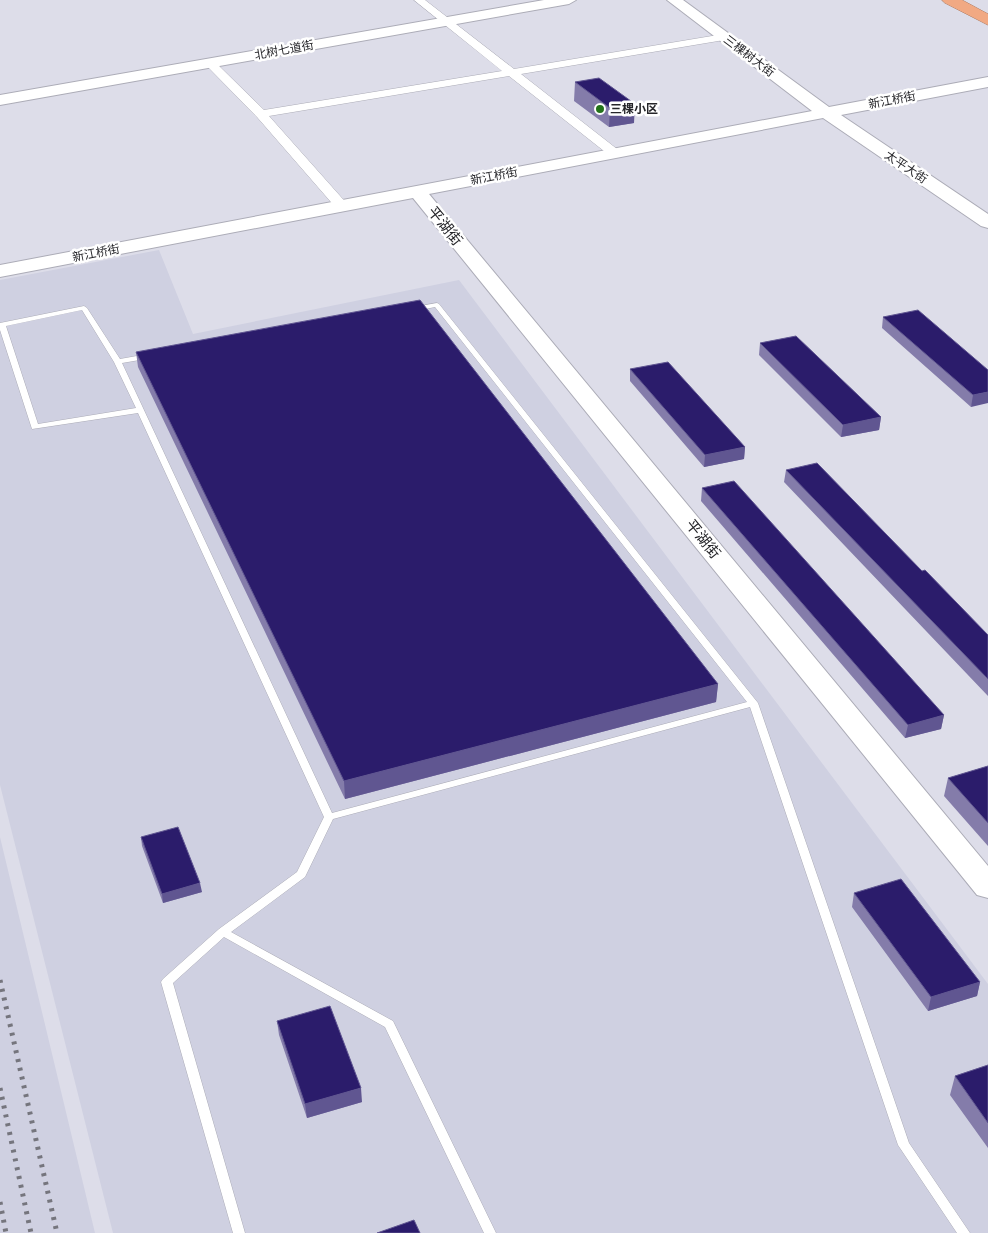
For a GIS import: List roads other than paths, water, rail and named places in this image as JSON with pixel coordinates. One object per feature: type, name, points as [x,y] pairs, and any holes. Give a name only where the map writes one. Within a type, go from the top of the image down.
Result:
[{"type":"highway","points":[[950,0],[988,20]]},
{"type":"highway","points":[[972,0],[988,8]]},
{"type":"street","points":[[419,0],[613,152]]},
{"type":"street","name":"北树七道街","points":[[0,100],[210,63],[545,0]]},
{"type":"street","name":"北树七道街","points":[[0,95],[569,0]]},
{"type":"street","name":"三棵树大街","points":[[674,0],[825,112]]},
{"type":"street","points":[[261,114],[724,37]]},
{"type":"street","points":[[210,63],[261,114],[342,206]]},
{"type":"street","name":"新江桥街","points":[[0,272],[417,192],[613,152],[988,82]]},
{"type":"street","name":"太平大街","points":[[825,112],[988,222]]},
{"type":"street","name":"平湖街","points":[[417,192],[988,886]]},
{"type":"lane","points":[[408,310],[437,305],[753,703],[904,1145],[964,1233]]},
{"type":"lane","points":[[140,410],[35,427],[2,325],[84,308],[118,362],[328,817]]},
{"type":"lane","points":[[118,362],[156,355]]},
{"type":"lane","points":[[239,1233],[167,982],[223,932],[301,874],[328,817],[753,703]]},
{"type":"lane","points":[[223,932],[389,1024],[490,1233]]},
{"type":"railway","points":[[0,980],[57,1233]]},
{"type":"railway","points":[[0,1088],[31,1233]]},
{"type":"railway","points":[[0,1202],[6,1233]]},
{"type":"place","name":"三棵小区","points":[[600,109]]}]
